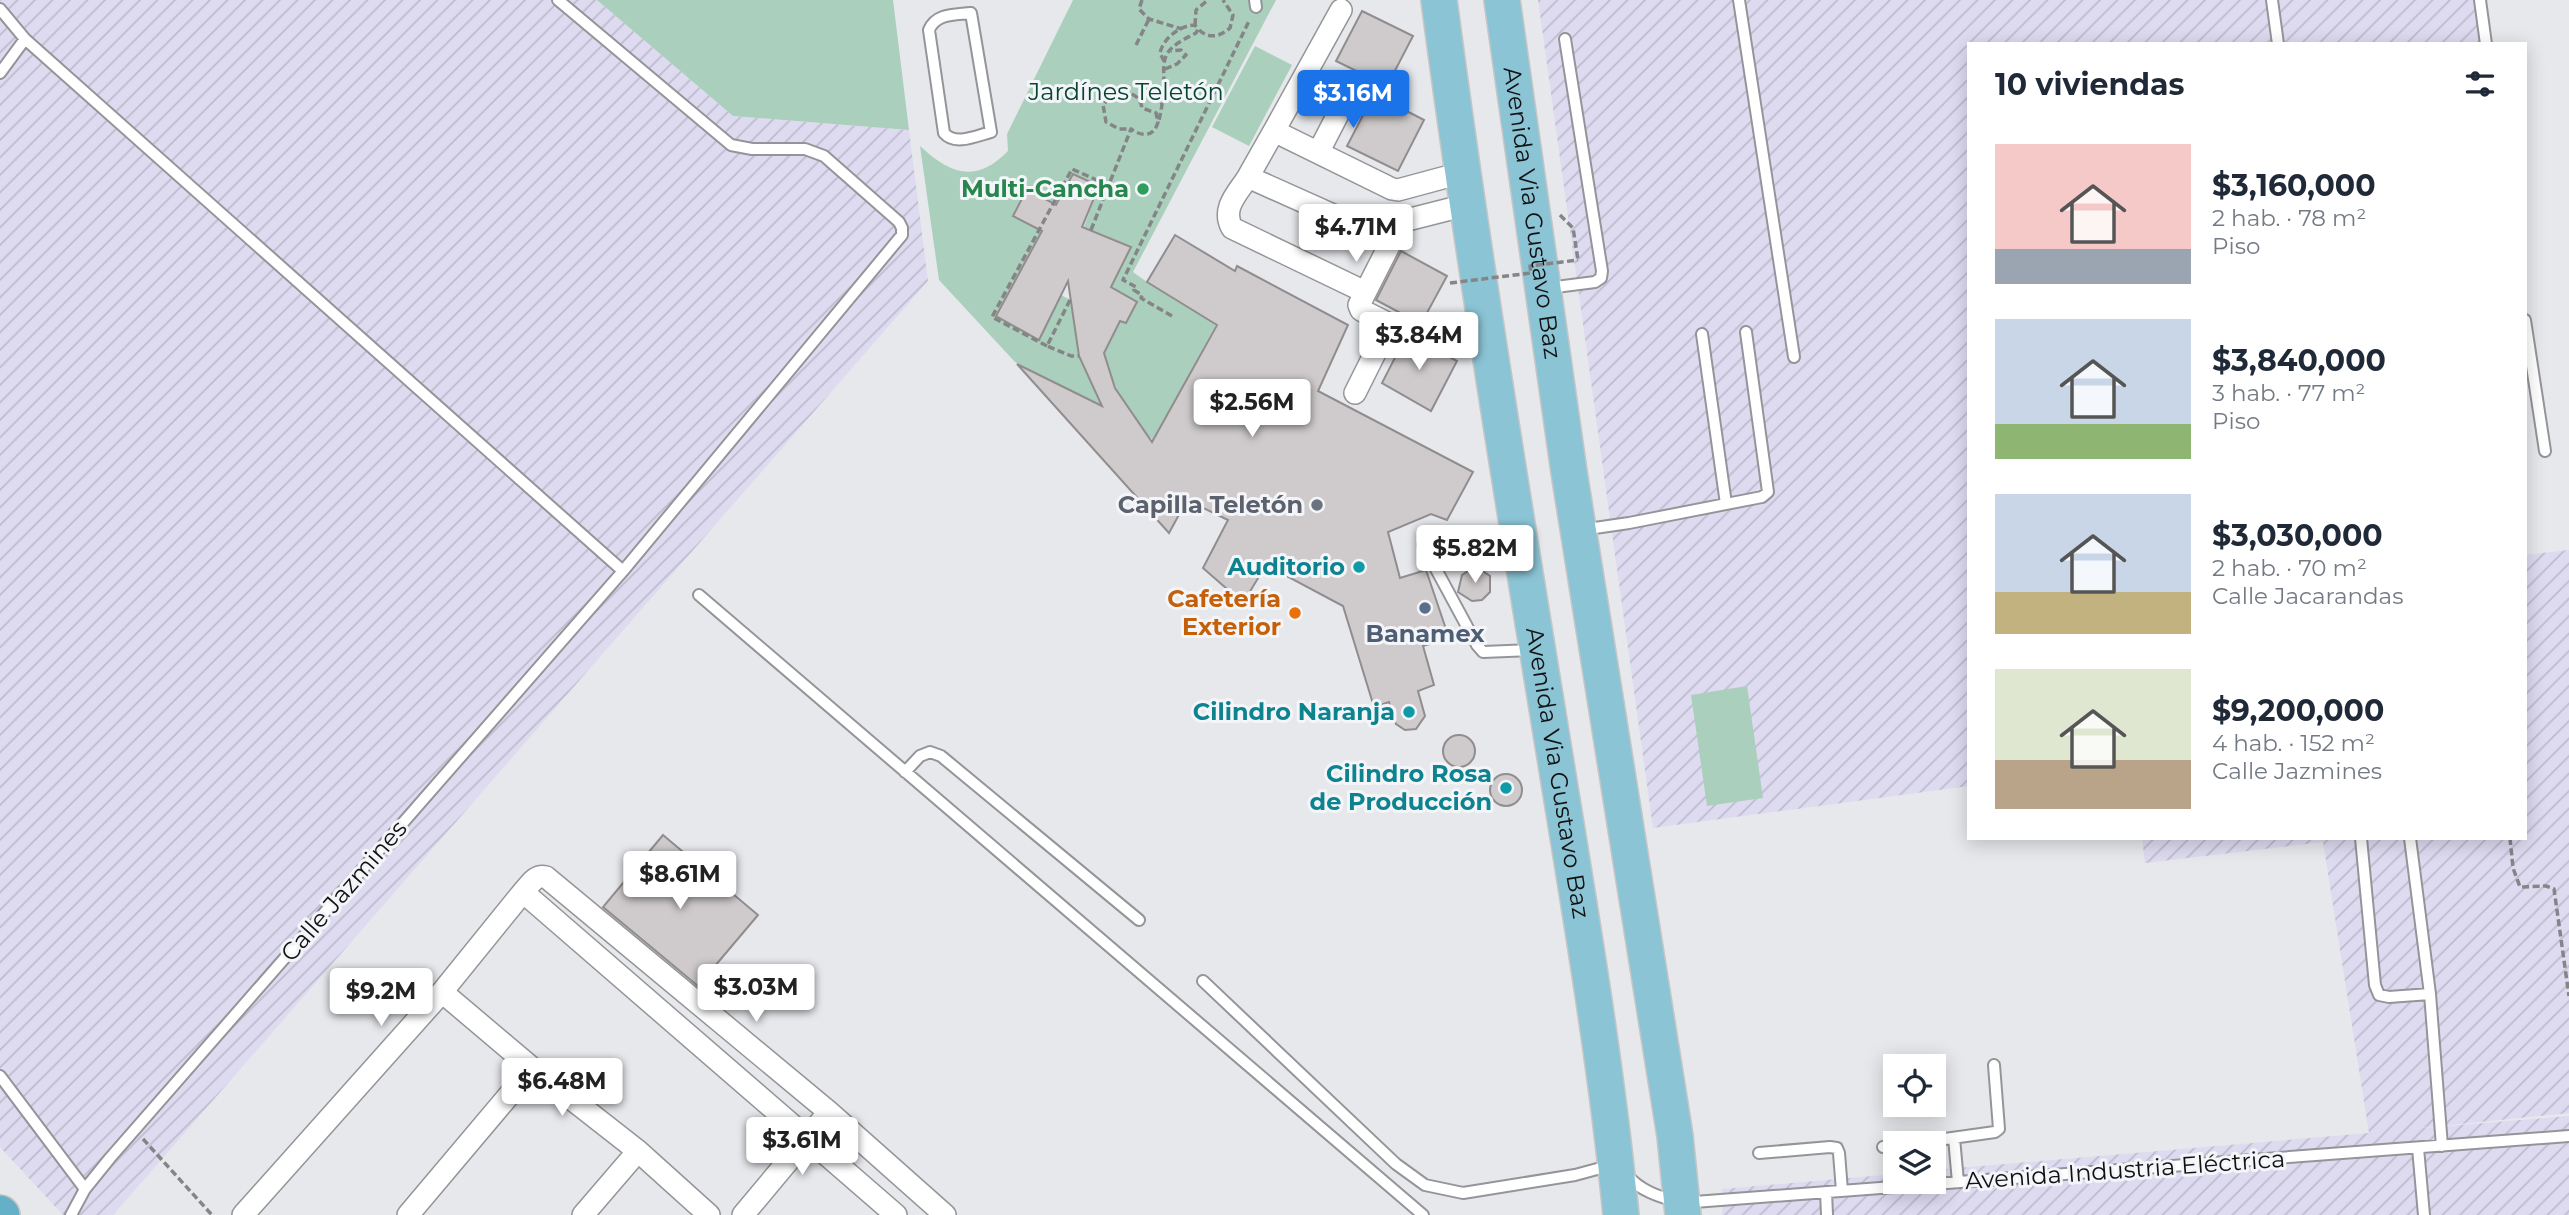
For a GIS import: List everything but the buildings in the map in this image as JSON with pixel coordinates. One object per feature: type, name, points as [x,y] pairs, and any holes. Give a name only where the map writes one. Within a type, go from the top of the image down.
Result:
[{"type":"main road","name":"Avenida Via Gustavo Baz","points":[[1439,0],[1464,189],[1583,928],[1621,1215]]},
{"type":"main road","name":"Avenida Via Gustavo Baz","points":[[1502,0],[1578,530],[1675,1136],[1678,1209]]},
{"type":"street","points":[[1341,10],[1228,209],[1227,219],[1232,228],[1365,292]]},
{"type":"street","points":[[1319,151],[1351,89]]},
{"type":"street","points":[[1274,131],[1392,189],[1464,189]]},
{"type":"street","points":[[1248,177],[1391,241]]},
{"type":"street","points":[[1355,393],[1387,329],[1385,322],[1359,307],[1399,226],[1464,189]]},
{"type":"street","points":[[243,1215],[442,992],[523,892],[541,875],[829,1112],[945,1215]]},
{"type":"street","points":[[523,892],[896,1215]]},
{"type":"street","points":[[442,992],[532,1068],[638,1151],[709,1215]]},
{"type":"street","points":[[408,1215],[532,1068]]},
{"type":"street","points":[[743,1215],[829,1112]]},
{"type":"street","points":[[583,1215],[638,1151]]},
{"type":"lane","name":"Calle Jazmines","points":[[71,1215],[85,1189],[134,1130],[623,571],[902,235],[899,222],[824,156],[805,149],[752,149],[731,145],[558,0]]},
{"type":"lane","points":[[1739,0],[1794,357]]},
{"type":"lane","points":[[2272,0],[2278,42]]},
{"type":"lane","points":[[2480,0],[2486,42]]},
{"type":"lane","points":[[0,9],[26,39],[623,571]]},
{"type":"lane","points":[[971,13],[991,132],[956,140],[949,138],[944,132],[929,30],[938,18],[971,13]]},
{"type":"lane","points":[[0,73],[26,39]]},
{"type":"lane","points":[[1542,289],[1595,282],[1601,278],[1602,271],[1564,39]]},
{"type":"lane","points":[[1578,530],[1629,523],[1762,497],[1768,492],[1746,332]]},
{"type":"lane","points":[[2527,333],[2545,452]]},
{"type":"lane","points":[[1702,334],[1726,504]]},
{"type":"lane","points":[[1423,545],[1483,652],[1537,649]]},
{"type":"lane","points":[[699,595],[1423,1215]]},
{"type":"lane","points":[[905,772],[920,756],[930,752],[941,756],[1139,920]]},
{"type":"lane","points":[[2361,840],[2375,985],[2379,995],[2389,997],[2430,994]]},
{"type":"lane","points":[[2410,840],[2430,994],[2442,1146]]},
{"type":"lane","points":[[1203,981],[1396,1164],[1425,1185],[1463,1193],[1574,1175],[1616,1164]]},
{"type":"lane","points":[[1946,1139],[1999,1129],[1994,1065]]},
{"type":"lane","points":[[0,1076],[85,1189]]},
{"type":"lane","name":"Avenida Industria Eléctrica","points":[[1616,1164],[1633,1183],[1678,1209],[1826,1192],[2569,1136]]},
{"type":"lane","points":[[1954,1138],[1958,1182]]},
{"type":"lane","points":[[1759,1153],[1837,1148],[1842,1191]]},
{"type":"lane","points":[[2418,1148],[2424,1215]]},
{"type":"lane","points":[[1826,1192],[1827,1215]]},
{"type":"path","points":[[1142,0],[1139,9],[1149,19],[1182,29],[1196,27],[1206,34],[1216,36],[1230,27],[1233,15],[1223,0]]},
{"type":"path","points":[[1164,61],[1179,42],[1196,33],[1196,10],[1208,0]]},
{"type":"path","points":[[1172,316],[1141,298],[1142,295],[1134,290],[1136,287],[1123,280],[1255,4]]},
{"type":"path","points":[[1136,46],[1149,19]]},
{"type":"path","points":[[1158,122],[1156,113],[1142,108],[1138,98],[1131,93],[1111,95],[1103,105],[1104,116],[1111,126],[1146,135],[1154,130],[1158,122],[1162,105],[1159,93],[1165,83],[1164,61],[1160,53],[1163,42],[1182,29]]},
{"type":"path","points":[[1165,69],[1181,61],[1186,55],[1181,50],[1170,51]]},
{"type":"path","points":[[1138,98],[1159,93]]},
{"type":"path","points":[[1091,230],[1131,129]]},
{"type":"path","points":[[1079,356],[1071,356],[1047,346],[992,317],[1072,169],[1108,186]]},
{"type":"path","points":[[1450,283],[1531,273],[1530,266],[1578,260],[1573,228]]},
{"type":"path","points":[[1047,346],[1070,300]]},
{"type":"path","points":[[2510,840],[2513,868],[2520,887],[2546,886],[2554,889],[2569,996]]},
{"type":"path","points":[[134,1130],[212,1215]]},
{"type":"shaded area","points":[[0,0],[597,0],[733,116],[909,130],[928,281],[113,1215],[63,1215],[0,1147]]},
{"type":"shaded area","points":[[1538,0],[2475,0],[2481,42],[1967,42],[1967,786],[1653,828]]},
{"type":"shaded area","points":[[2569,550],[2569,1113],[2411,1129],[2569,1116],[2569,1215],[1722,1215],[1722,1189],[1883,1175],[1883,1194],[1946,1194],[1946,1169],[2369,1133],[2323,842],[2145,863],[2142,840],[2527,840],[2527,555]]},
{"type":"green space","points":[[597,0],[893,0],[909,130],[733,116]]},
{"type":"green space","name":"Jardínes Teletón","points":[[1073,0],[1276,0],[1133,272],[1216,324],[1153,440],[1136,422],[1122,400],[1104,353],[1120,321],[1126,323],[1137,303],[1111,287],[1131,247],[1084,227],[1099,186],[1073,175],[996,316],[1039,340],[1061,295],[1073,301],[1079,356],[1104,407],[1015,362],[939,280],[920,146],[942,163],[963,171],[985,168],[1008,151],[1007,134]]},
{"type":"green space","points":[[1255,46],[1292,65],[1249,146],[1212,127]]},
{"type":"green space","points":[[1747,686],[1763,798],[1707,806],[1691,695]]},
{"type":"place","name":"Multi-Cancha","points":[[1143,189]]},
{"type":"place","name":"Capilla Teletón","points":[[1317,505]]},
{"type":"place","name":"Auditorio","points":[[1359,567]]},
{"type":"place","name":"Banamex","points":[[1425,608]]},
{"type":"place","name":"Cafetería Exterior","points":[[1295,613]]},
{"type":"place","name":"Cilindro Naranja","points":[[1409,712]]},
{"type":"place","name":"Cilindro Rosa de Producción","points":[[1506,788]]}]
